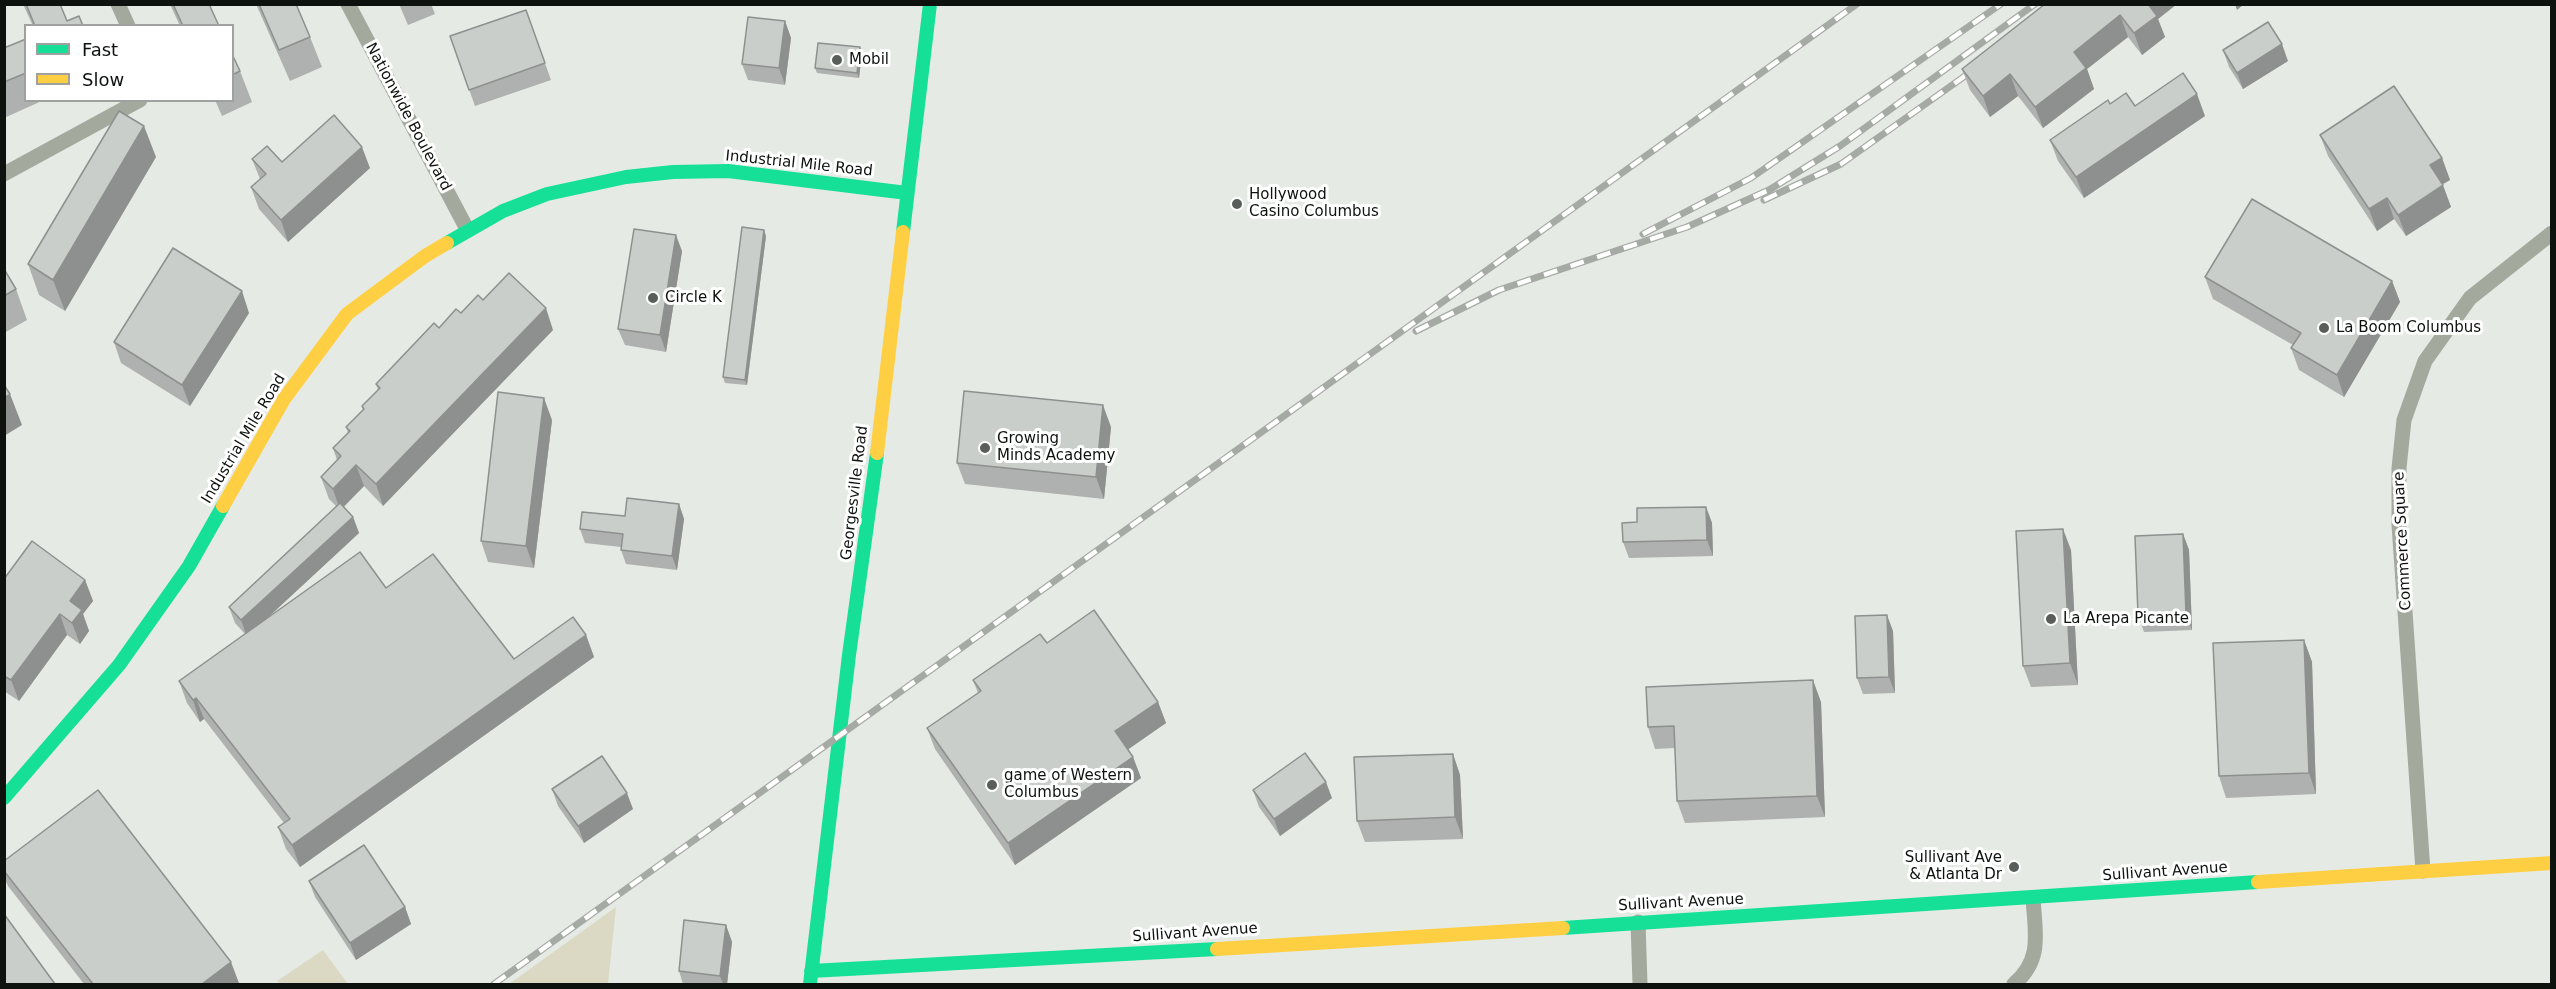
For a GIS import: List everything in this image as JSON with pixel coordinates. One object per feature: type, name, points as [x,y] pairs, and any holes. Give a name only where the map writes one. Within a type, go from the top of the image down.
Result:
[{"type":"main road","name":"Georgesville Road","points":[[810,978],[846,679],[877,452],[930,4]]},
{"type":"main road","name":"Industrial Mile Road","points":[[4,798],[120,665],[189,566],[284,399],[347,314],[425,256],[503,211],[547,194],[626,177],[674,172],[747,172],[907,193]]},
{"type":"main road","name":"Sullivant Avenue","points":[[810,978],[1111,955],[2552,863]]},
{"type":"street","points":[[117,4],[127,24]]},
{"type":"street","name":"Nationwide Boulevard","points":[[348,4],[467,230]]},
{"type":"street","points":[[4,174],[137,102]]},
{"type":"street","name":"Commerce Square","points":[[2423,871],[2399,525],[2399,468],[2404,420],[2425,361],[2470,298],[2552,233]]},
{"type":"street","points":[[2014,984],[2031,963],[2036,949],[2032,898]]},
{"type":"street","points":[[1638,922],[1640,984]]},
{"type":"shaded area","points":[[616,907],[608,984],[509,984]]},
{"type":"shaded area","points":[[323,950],[348,984],[280,984],[277,981]]},
{"type":"building","points":[[26,4],[60,4],[67,21],[79,16],[82,24],[34,24]]},
{"type":"building","points":[[173,4],[209,4],[218,24],[182,24]]},
{"type":"building","points":[[259,4],[296,4],[310,37],[279,50]]},
{"type":"building","points":[[2045,4],[2148,4],[2157,16],[2134,33],[2120,15],[2074,52],[2086,68],[2035,107],[2010,74],[1983,96],[1962,69]]},
{"type":"building","points":[[526,10],[545,63],[469,90],[450,36]]},
{"type":"building","points":[[748,17],[785,21],[779,68],[742,64]]},
{"type":"building","points":[[2268,22],[2282,44],[2237,73],[2223,50]]},
{"type":"building","points":[[24,40],[24,74],[4,82],[4,48]]},
{"type":"building","points":[[818,43],[860,47],[857,73],[815,68]]},
{"type":"building","points":[[234,58],[240,71],[234,74]]},
{"type":"building","points":[[2183,73],[2197,94],[2076,177],[2050,140],[2108,100],[2110,104],[2126,93],[2135,106]]},
{"type":"building","points":[[2394,86],[2442,158],[2430,165],[2443,185],[2398,215],[2387,198],[2369,209],[2320,135]]},
{"type":"building","points":[[119,111],[144,126],[53,280],[28,264]]},
{"type":"building","points":[[334,115],[362,147],[281,220],[251,187],[266,174],[252,159],[267,146],[282,162]]},
{"type":"building","name":"La Boom Columbus","points":[[2252,199],[2392,281],[2337,375],[2291,348],[2301,333],[2205,277]]},
{"type":"building","points":[[742,227],[764,230],[745,380],[723,377]]},
{"type":"building","name":"Circle K","points":[[634,229],[676,235],[660,335],[618,329]]},
{"type":"building","points":[[173,248],[242,291],[182,385],[114,342]]},
{"type":"building","points":[[4,269],[16,289],[4,296]]},
{"type":"building","points":[[509,273],[546,308],[376,484],[356,465],[333,489],[321,477],[341,456],[333,448],[350,431],[346,427],[364,409],[362,406],[380,388],[376,384],[434,323],[439,328],[456,309],[461,313],[478,295],[483,300]]},
{"type":"building","points":[[4,385],[10,394],[4,398]]},
{"type":"building","points":[[964,391],[1103,405],[1096,477],[957,463]]},
{"type":"building","points":[[498,392],[544,398],[526,546],[481,541]]},
{"type":"building","points":[[627,498],[679,504],[672,556],[621,550],[623,534],[580,529],[582,512],[625,516]]},
{"type":"building","points":[[340,503],[353,517],[241,620],[229,607]]},
{"type":"building","points":[[1706,507],[1707,540],[1623,542],[1622,523],[1637,522],[1637,508]]},
{"type":"building","name":"La Arepa Picante","points":[[2063,529],[2070,663],[2023,666],[2016,531]]},
{"type":"building","points":[[2183,534],[2186,614],[2138,615],[2135,536]]},
{"type":"building","points":[[32,541],[85,580],[70,601],[82,610],[72,623],[60,614],[11,680],[4,676],[4,579]]},
{"type":"building","points":[[360,552],[386,588],[433,554],[514,659],[573,617],[586,635],[292,845],[278,827],[290,819],[196,698],[193,700],[179,681]]},
{"type":"building","points":[[1094,610],[1158,702],[1115,731],[1133,757],[1008,843],[927,728],[981,691],[973,680],[1040,634],[1047,643]]},
{"type":"building","points":[[1887,615],[1889,677],[1857,678],[1855,616]]},
{"type":"building","points":[[2304,640],[2309,773],[2219,776],[2213,643]]},
{"type":"building","points":[[1813,680],[1817,796],[1677,801],[1674,726],[1648,727],[1646,687]]},
{"type":"building","points":[[1305,753],[1326,782],[1274,819],[1253,790]]},
{"type":"building","points":[[1453,754],[1455,817],[1357,821],[1354,757]]},
{"type":"building","points":[[602,756],[627,793],[578,826],[552,789]]},
{"type":"building","points":[[98,790],[231,962],[202,984],[93,984],[4,871],[4,861]]},
{"type":"building","points":[[364,845],[405,907],[350,943],[309,881]]},
{"type":"building","points":[[4,914],[55,984],[4,984]]},
{"type":"building","points":[[684,920],[726,925],[720,976],[679,971]]},
{"type":"railway","points":[[494,984],[1857,4]]},
{"type":"railway","points":[[1643,234],[1751,178],[2001,4]]},
{"type":"railway","points":[[1416,331],[1499,290],[1687,227],[1769,190],[1840,146],[2035,4]]},
{"type":"railway","points":[[1764,200],[1841,164],[1979,66]]},
{"type":"traffic: fast","points":[[903,232],[930,4]]},
{"type":"traffic: fast","points":[[447,243],[503,211],[547,194],[626,177],[673,172],[728,171],[907,193]]},
{"type":"traffic: fast","points":[[810,984],[849,655],[877,453]]},
{"type":"traffic: fast","points":[[4,798],[119,665],[189,566],[223,506]]},
{"type":"traffic: fast","points":[[1563,928],[2258,882]]},
{"type":"traffic: fast","points":[[811,971],[1217,949]]},
{"type":"traffic: slow","points":[[877,453],[903,232]]},
{"type":"traffic: slow","points":[[223,506],[284,399],[347,314],[425,256],[447,243]]},
{"type":"traffic: slow","points":[[2258,882],[2552,863]]},
{"type":"traffic: slow","points":[[1217,949],[1563,928]]},
{"type":"place","name":"Mobil","points":[[837,60]]},
{"type":"place","name":"Hollywood Casino Columbus","points":[[1237,204]]},
{"type":"place","name":"Circle K","points":[[653,298]]},
{"type":"place","name":"La Boom Columbus","points":[[2324,328]]},
{"type":"place","name":"Growing Minds Academy","points":[[985,448]]},
{"type":"place","name":"La Arepa Picante","points":[[2051,619]]},
{"type":"place","name":"game of Western Columbus","points":[[992,785]]},
{"type":"place","name":"Sullivant Ave & Atlanta Dr","points":[[2014,867]]}]
